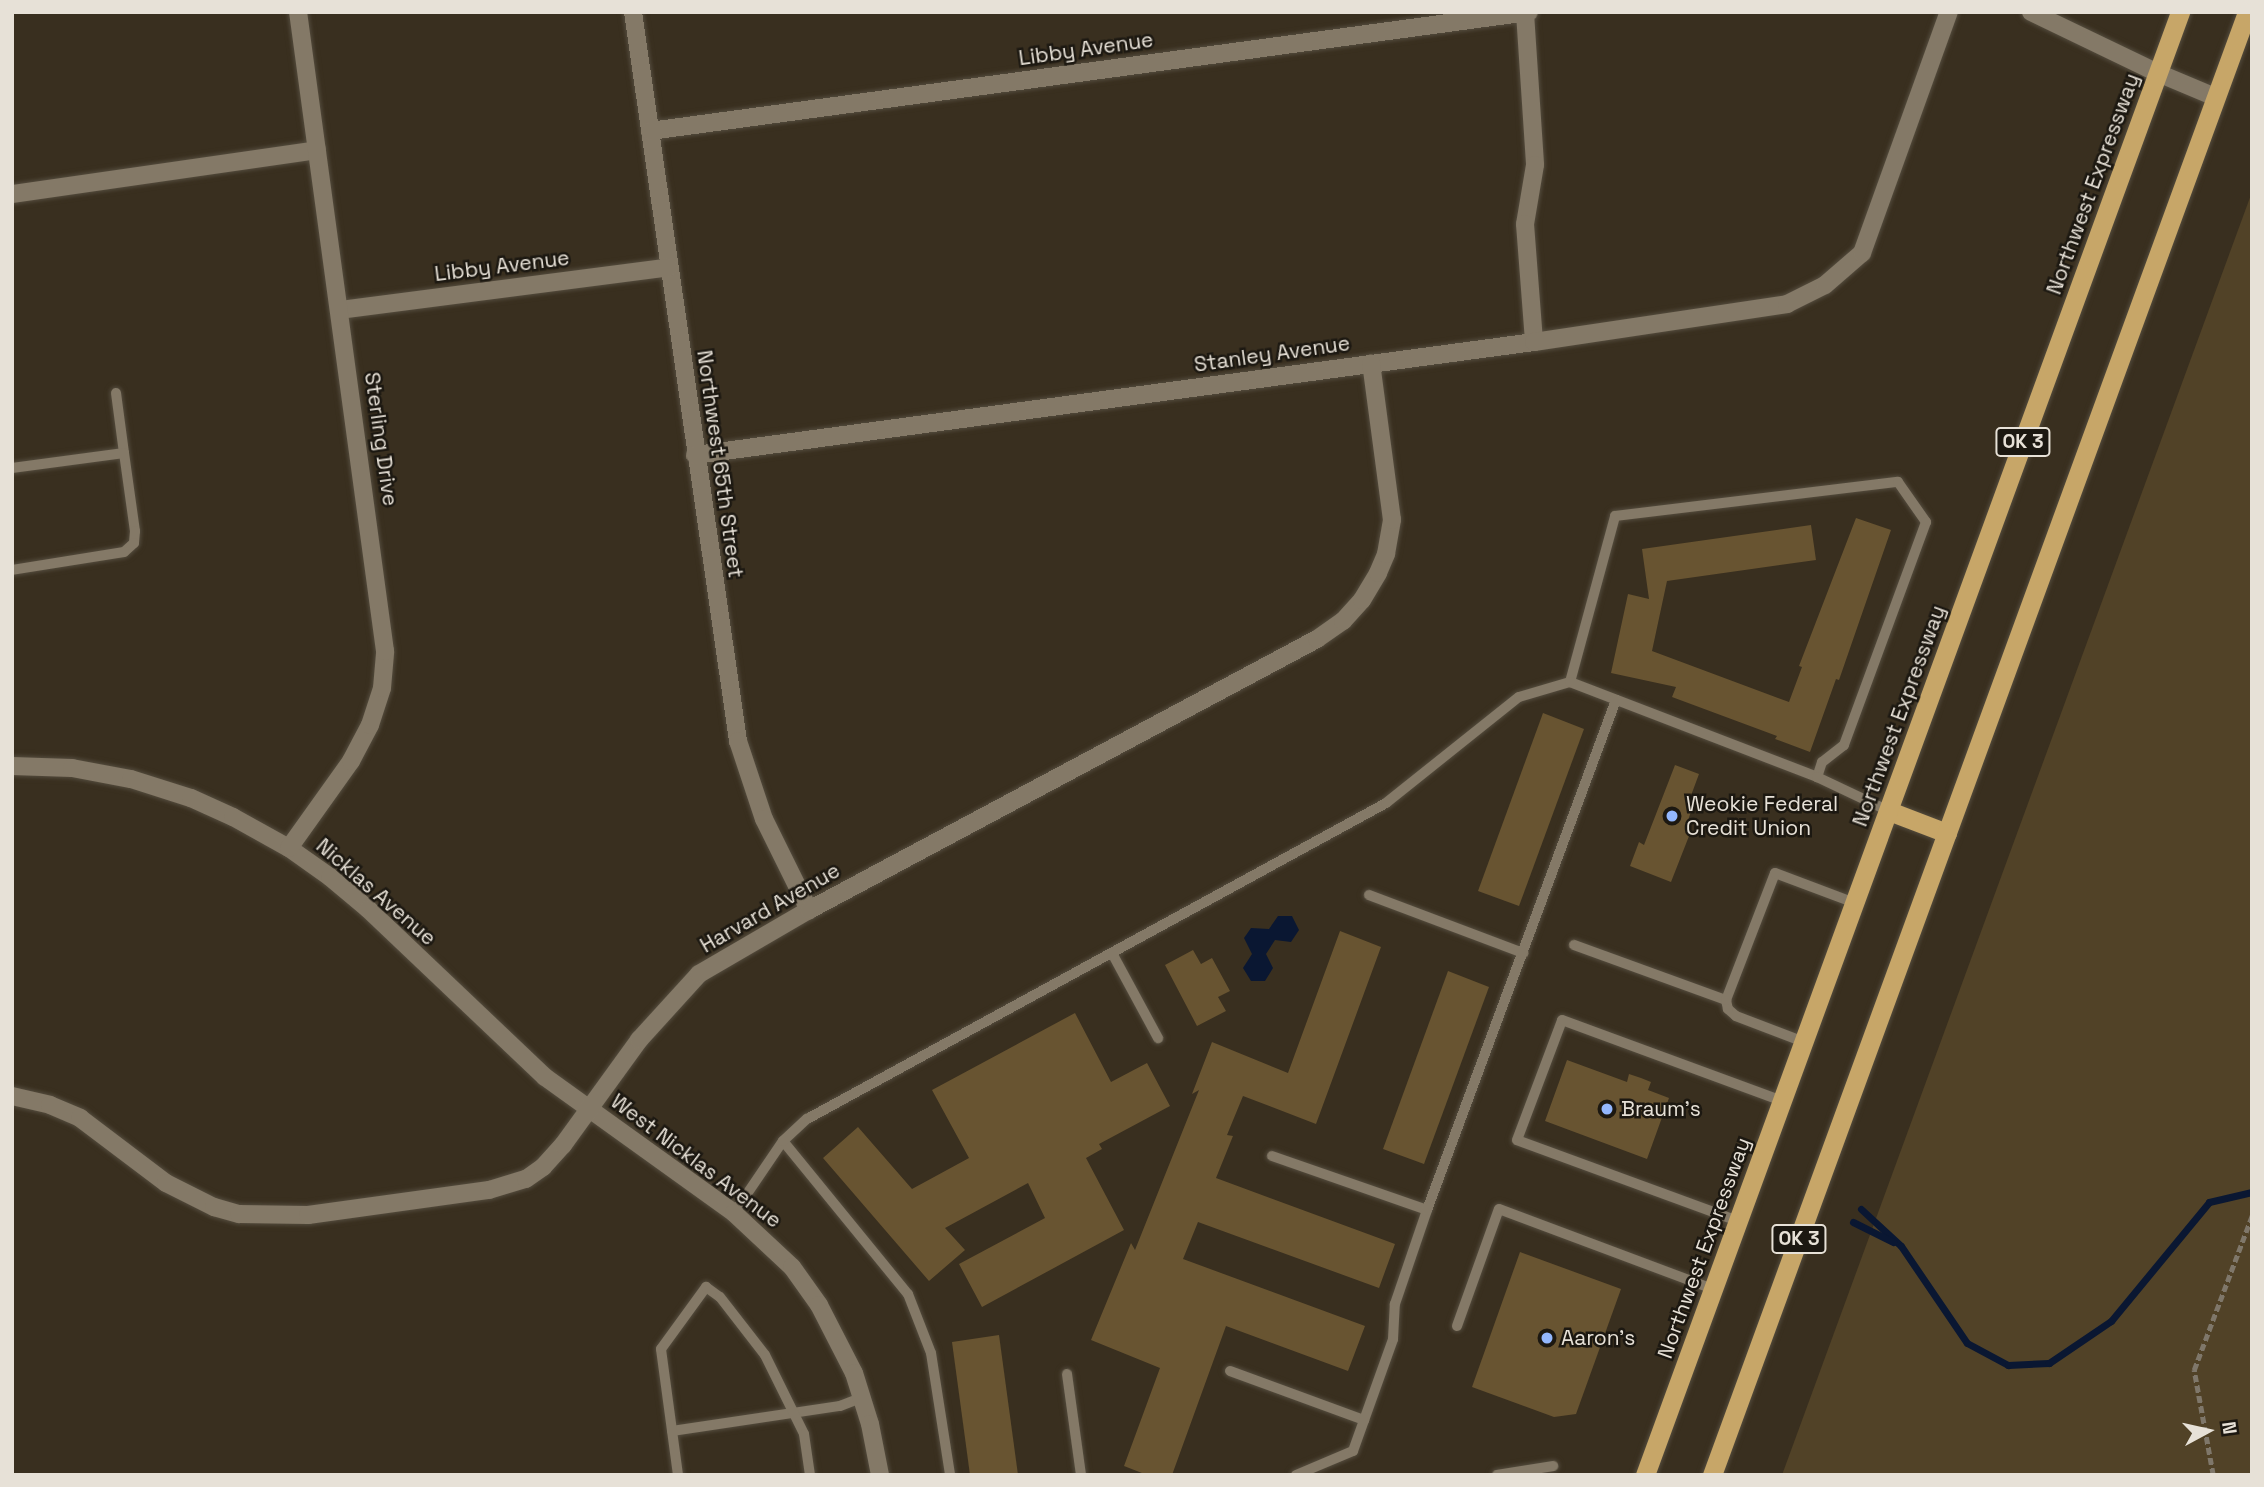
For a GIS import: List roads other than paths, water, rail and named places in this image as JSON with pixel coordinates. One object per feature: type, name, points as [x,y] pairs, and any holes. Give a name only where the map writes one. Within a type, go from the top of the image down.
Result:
[{"type":"highway","name":"Northwest Expressway","points":[[1645,1475],[2180,12]]},
{"type":"highway","name":"OK 3","points":[[1712,1475],[2247,12]]},
{"type":"highway","points":[[1889,811],[1947,833]]},
{"type":"street","name":"Sterling Drive","points":[[289,848],[351,761],[370,725],[382,688],[386,651],[299,12]]},
{"type":"street","name":"Northwest 65th Street","points":[[633,12],[738,741],[764,819],[809,910]]},
{"type":"street","name":"Stanley Avenue","points":[[695,455],[1534,342],[1787,304],[1825,285],[1862,253],[1949,12]]},
{"type":"street","points":[[2031,12],[2158,73],[2215,97]]},
{"type":"street","points":[[1527,13],[1535,164],[1525,224],[1534,342]]},
{"type":"street","name":"Libby Avenue","points":[[650,131],[1527,13]]},
{"type":"street","points":[[12,194],[317,150]]},
{"type":"street","name":"Libby Avenue","points":[[340,310],[669,267]]},
{"type":"street","name":"Harvard Avenue","points":[[12,1097],[50,1105],[80,1118],[166,1184],[191,1197],[239,1213],[307,1215],[509,1185],[543,1167],[639,1040],[699,974],[809,910],[1317,639],[1343,621],[1362,600],[1378,573],[1386,554],[1392,520],[1371,363]]},
{"type":"street","name":"Nicklas Avenue","points":[[12,766],[72,768],[131,779],[191,798],[233,817],[289,848],[368,909],[545,1077],[589,1108]]},
{"type":"street","name":"West Nicklas Avenue","points":[[589,1108],[734,1213],[775,1249],[807,1286],[841,1344],[863,1398],[880,1475]]},
{"type":"lane","points":[[12,570],[104,557],[124,552],[134,543],[135,531],[116,393]]},
{"type":"lane","points":[[12,468],[124,453]]},
{"type":"lane","points":[[1570,682],[1615,516],[1898,482],[1926,522],[1844,745],[1822,762],[1817,777]]},
{"type":"lane","points":[[734,1213],[783,1141],[807,1119],[1387,803],[1519,697],[1570,682],[1817,777],[1889,811]]},
{"type":"lane","points":[[1296,1475],[1353,1451],[1392,1339],[1395,1304],[1427,1210],[1616,700]]},
{"type":"lane","points":[[1804,1042],[1735,1016],[1728,1009],[1726,1000],[1775,873],[1855,903]]},
{"type":"lane","points":[[1369,895],[1523,953]]},
{"type":"lane","points":[[1574,945],[1726,1000]]},
{"type":"lane","points":[[1112,953],[1158,1038]]},
{"type":"lane","points":[[1738,1221],[1517,1140],[1562,1020],[1782,1101]]},
{"type":"lane","points":[[783,1141],[908,1294],[931,1353],[950,1475]]},
{"type":"lane","points":[[1272,1156],[1427,1210]]},
{"type":"lane","points":[[1457,1326],[1499,1209],[1713,1289]]},
{"type":"lane","points":[[678,1475],[661,1349],[706,1287],[720,1297],[765,1355],[804,1434],[810,1475]]},
{"type":"lane","points":[[1230,1371],[1364,1420]]},
{"type":"lane","points":[[1067,1374],[1081,1475]]},
{"type":"lane","points":[[672,1431],[840,1406],[863,1398]]},
{"type":"lane","points":[[1497,1475],[1553,1466]]},
{"type":"water","points":[[1278,916],[1292,916],[1299,930],[1291,942],[1275,940],[1266,954],[1273,968],[1265,981],[1251,981],[1243,968],[1252,954],[1244,938],[1251,928],[1269,929]]},
{"type":"waterway","points":[[1861,1209],[1901,1246],[1967,1343],[2008,1365],[2049,1363],[2111,1321],[2209,1202],[2252,1192]]},
{"type":"waterway","points":[[1853,1222],[1893,1242]]},
{"type":"place","name":"Weokie Federal Credit Union","points":[[1672,816]]},
{"type":"place","name":"Braum's","points":[[1607,1109]]},
{"type":"place","name":"Aaron's","points":[[1547,1338]]}]
